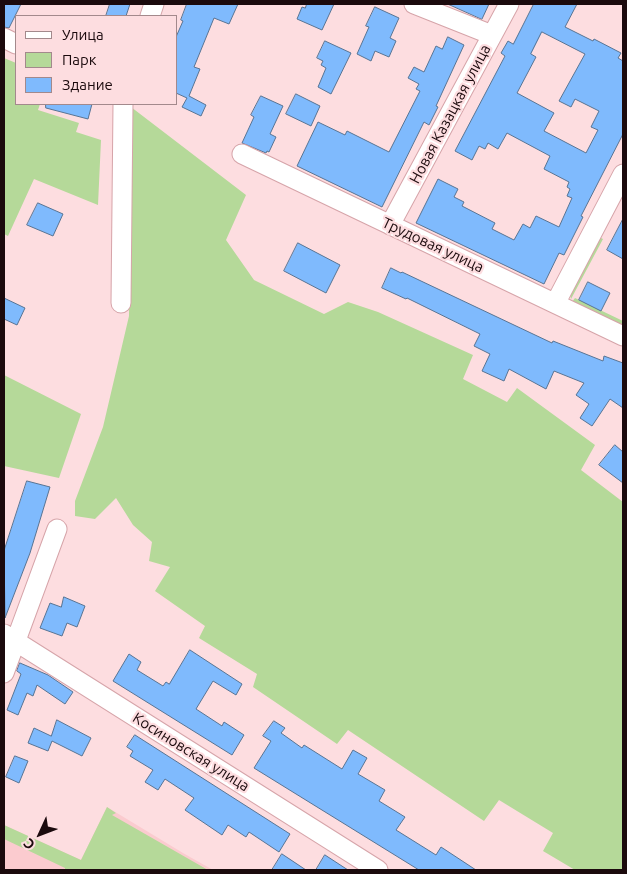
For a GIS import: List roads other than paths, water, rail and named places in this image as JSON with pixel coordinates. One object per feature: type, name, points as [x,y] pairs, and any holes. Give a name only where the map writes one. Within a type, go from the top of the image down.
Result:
[{"type":"street","points":[[414,4],[492,35]]},
{"type":"street","name":"Новая Казацкая улица","points":[[390,225],[509,4]]},
{"type":"street","points":[[121,303],[123,105]]},
{"type":"street","name":"Трудовая улица","points":[[242,154],[556,302],[623,336]]},
{"type":"street","points":[[556,302],[623,174]]},
{"type":"street","points":[[4,673],[10,638],[57,528]]},
{"type":"street","name":"Косиновская улица","points":[[10,638],[378,870]]}]
